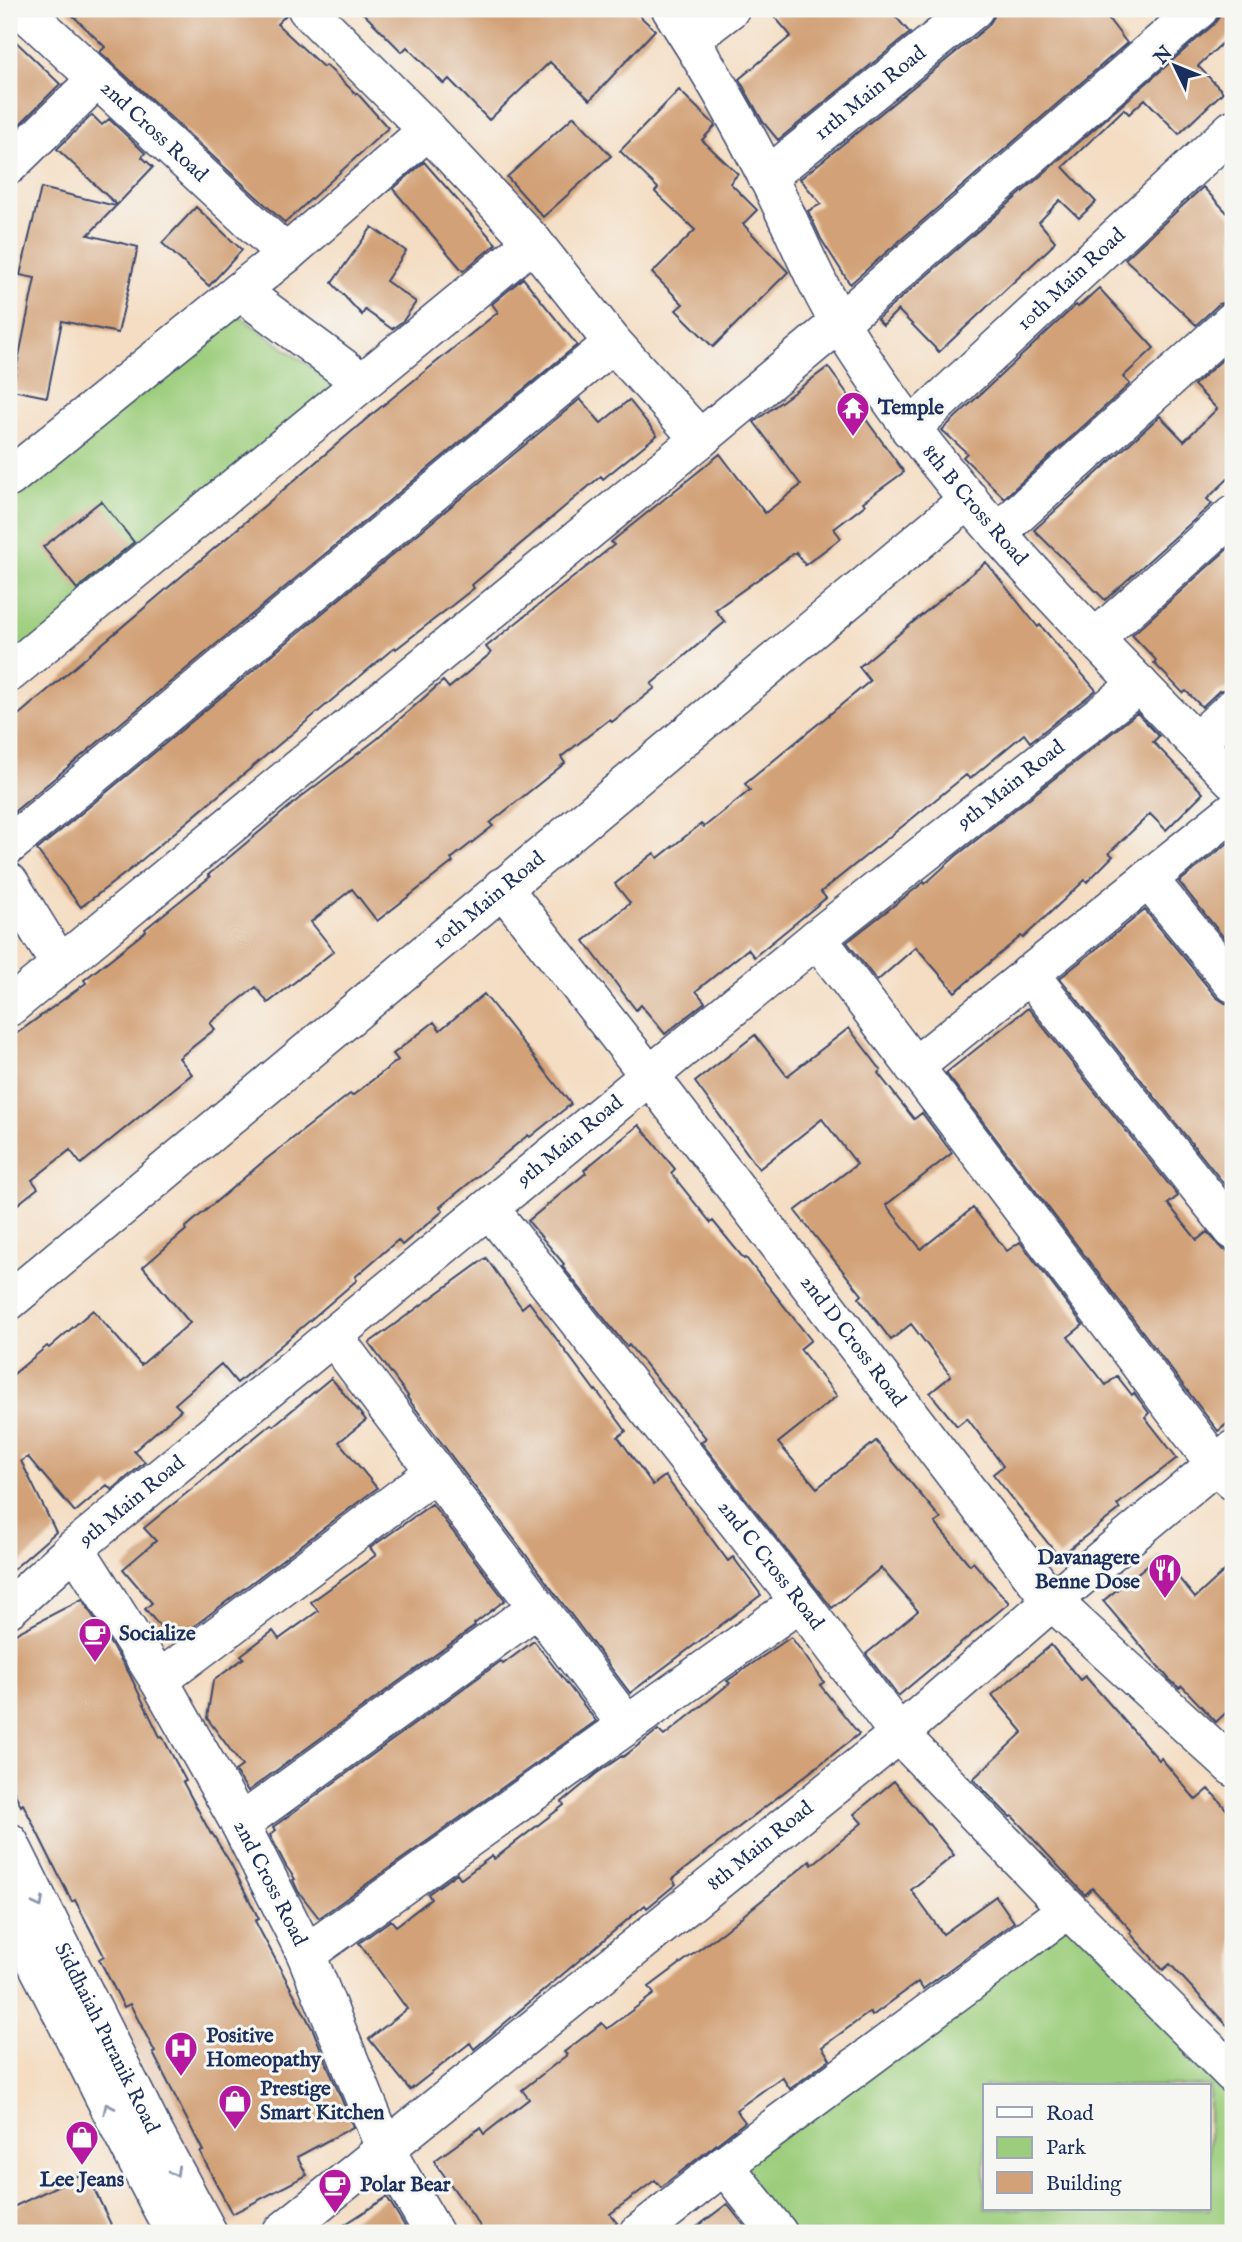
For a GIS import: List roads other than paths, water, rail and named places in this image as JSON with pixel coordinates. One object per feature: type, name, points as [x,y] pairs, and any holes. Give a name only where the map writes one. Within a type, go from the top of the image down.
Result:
[{"type":"street","name":"2nd Cross Road","points":[[22,9],[286,254]]},
{"type":"street","points":[[307,9],[428,130],[533,242],[612,343],[700,439]]},
{"type":"street","points":[[681,24],[730,9]]},
{"type":"street","name":"11th Main Road","points":[[767,177],[974,9]]},
{"type":"street","points":[[9,1007],[839,323],[1199,9]]},
{"type":"street","name":"8th B Cross Road","points":[[681,24],[767,177],[839,323],[909,429],[997,533],[1233,780]]},
{"type":"street","points":[[9,165],[97,79]]},
{"type":"street","name":"10th Main Road","points":[[909,429],[1233,129]]},
{"type":"street","points":[[9,478],[286,254],[428,130]]},
{"type":"street","points":[[9,673],[533,242]]},
{"type":"street","points":[[240,291],[362,382]]},
{"type":"street","points":[[997,533],[1233,321]]},
{"type":"street","points":[[9,845],[612,343]]},
{"type":"street","name":"10th Main Road","points":[[9,1301],[969,499]]},
{"type":"street","points":[[1096,638],[1233,515]]},
{"type":"street","name":"9th Main Road","points":[[9,1608],[75,1548],[817,937],[1139,684]]},
{"type":"street","points":[[1196,742],[1233,708]]},
{"type":"street","points":[[914,1067],[1233,811]]},
{"type":"street","points":[[1148,879],[1233,983]]},
{"type":"street","points":[[9,882],[59,964]]},
{"type":"street","name":"2nd D Cross Road","points":[[502,887],[1052,1601],[1233,1767]]},
{"type":"street","points":[[817,937],[914,1067],[1228,1465]]},
{"type":"street","points":[[1029,974],[1233,1230]]},
{"type":"street","name":"2nd C Cross Road","points":[[489,1208],[800,1602],[899,1734],[1233,2074]]},
{"type":"street","points":[[333,1336],[626,1724]]},
{"type":"street","name":"8th Main Road","points":[[281,2233],[386,2151],[899,1734],[1052,1601],[1228,1465]]},
{"type":"street","points":[[159,1680],[435,1472]]},
{"type":"street","name":"2nd Cross Road","points":[[75,1548],[159,1680],[240,1824],[306,1954],[386,2151],[434,2233]]},
{"type":"street","points":[[306,1954],[800,1602]]},
{"type":"street","points":[[240,1824],[538,1607]]},
{"type":"street","name":"Siddhaiah Puranik Road","points":[[9,1842],[152,2129],[208,2233]]},
{"type":"street","points":[[639,2233],[724,2165],[1068,1909]]},
{"type":"street","name":"Siddhaiah Puranik Road","points":[[9,1910],[120,2131],[175,2233]]},
{"type":"street","points":[[724,2165],[778,2233]]},
{"type":"place","name":"Temple","points":[[853,438]]},
{"type":"place","name":"Davanagere Benne Dose","points":[[1165,1600]]},
{"type":"place","name":"Socialize","points":[[95,1664]]},
{"type":"place","name":"Positive Homeopathy","points":[[181,2078]]},
{"type":"place","name":"Prestige Smart Kitchen","points":[[235,2131]]},
{"type":"place","name":"Lee Jeans","points":[[82,2167]]},
{"type":"place","name":"Polar Bear","points":[[335,2215]]}]
